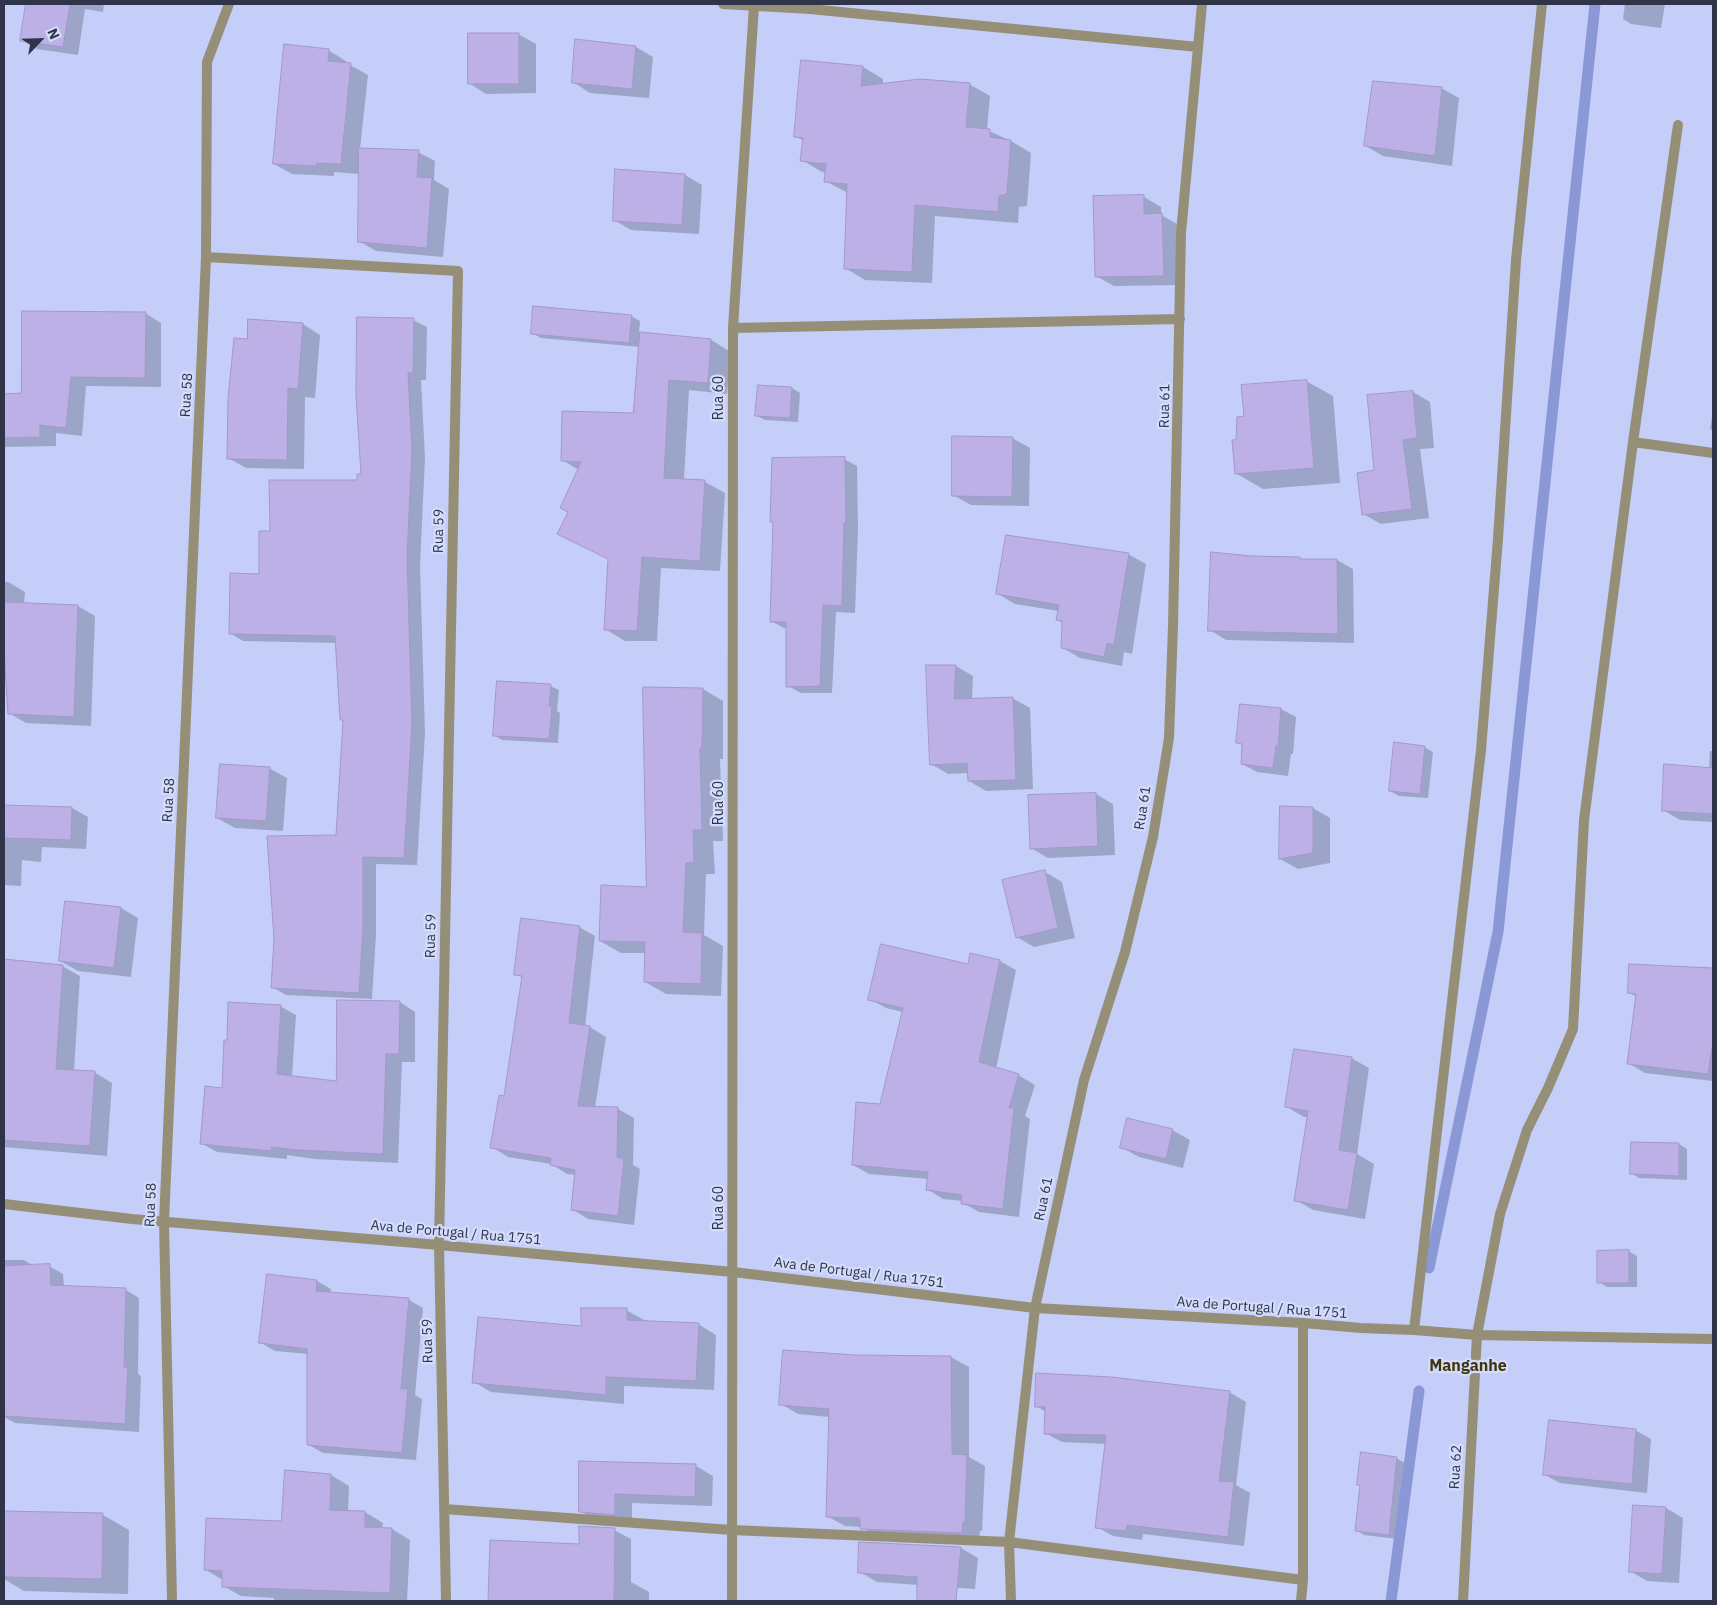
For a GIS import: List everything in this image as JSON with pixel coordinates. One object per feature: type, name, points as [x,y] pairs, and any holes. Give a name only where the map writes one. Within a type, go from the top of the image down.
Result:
[{"type":"street","name":"Rua 58","points":[[172,1601],[164,1222],[206,257],[207,62],[229,4]]},
{"type":"street","points":[[723,4],[810,9],[1198,48]]},
{"type":"street","name":"Rua 61","points":[[1010,1601],[1009,1542],[1035,1308],[1084,1080],[1126,952],[1153,837],[1169,738],[1181,233],[1202,4]]},
{"type":"street","points":[[1414,1330],[1481,750],[1498,539],[1516,260],[1542,4]]},
{"type":"street","name":"Rua 60","points":[[732,1601],[733,328],[754,6]]},
{"type":"street","name":"Rua 62","points":[[1463,1601],[1477,1335],[1500,1214],[1526,1130],[1548,1088],[1573,1029],[1584,820],[1633,442],[1678,125]]},
{"type":"street","name":"Rua 59","points":[[206,257],[458,271],[440,1245],[446,1601]]},
{"type":"street","points":[[733,328],[1180,320]]},
{"type":"street","points":[[1633,442],[1713,453]]},
{"type":"street","name":"Ava de Portugal / Rua 1751","points":[[4,1204],[164,1222],[732,1272],[1035,1308],[1477,1335],[1713,1339]]},
{"type":"street","points":[[1301,1601],[1303,1580],[1303,1323]]},
{"type":"street","points":[[444,1509],[732,1530],[1009,1542],[1303,1580]]},
{"type":"building","points":[[26,4],[70,4],[63,47],[20,41]]},
{"type":"building","points":[[468,33],[519,33],[519,84],[468,84]]},
{"type":"building","points":[[575,39],[636,46],[632,89],[572,83]]},
{"type":"building","points":[[284,44],[329,49],[328,61],[351,63],[341,164],[317,163],[317,166],[273,164]]},
{"type":"building","points":[[801,60],[863,66],[861,86],[920,79],[970,83],[966,127],[990,129],[990,137],[1011,140],[1007,194],[999,196],[998,212],[915,205],[912,272],[844,269],[847,184],[824,182],[826,164],[800,161],[803,138],[794,137]]},
{"type":"building","points":[[1373,81],[1442,87],[1435,156],[1364,146]]},
{"type":"building","points":[[359,148],[419,150],[417,177],[432,178],[427,248],[358,242]]},
{"type":"building","points":[[615,169],[685,174],[682,225],[613,221]]},
{"type":"building","points":[[1144,195],[1144,214],[1162,213],[1164,276],[1095,277],[1093,196]]},
{"type":"building","points":[[533,306],[632,315],[629,343],[531,334]]},
{"type":"building","points":[[22,311],[146,312],[145,378],[71,377],[66,428],[40,425],[40,437],[4,438],[4,394],[21,393]]},
{"type":"building","points":[[357,317],[414,318],[413,373],[408,373],[412,450],[407,557],[412,724],[404,858],[363,857],[363,927],[359,993],[271,988],[274,939],[267,836],[336,835],[343,720],[340,720],[335,636],[229,634],[230,573],[259,574],[259,531],[270,531],[269,480],[357,480],[357,474],[361,474],[356,395]]},
{"type":"building","points":[[248,319],[303,323],[298,389],[288,388],[287,460],[227,459],[228,399],[234,338],[247,339]]},
{"type":"building","points":[[640,332],[711,339],[708,383],[669,380],[664,478],[705,480],[700,561],[642,557],[637,631],[604,630],[608,559],[557,534],[568,512],[560,508],[581,462],[561,461],[562,411],[633,413]]},
{"type":"building","points":[[1307,380],[1314,468],[1235,474],[1232,440],[1236,440],[1237,417],[1244,416],[1241,385]]},
{"type":"building","points":[[758,385],[792,387],[790,418],[755,416]]},
{"type":"building","points":[[1413,391],[1417,438],[1403,440],[1412,509],[1362,515],[1357,473],[1374,470],[1367,395]]},
{"type":"building","points":[[952,436],[1013,437],[1012,497],[952,496]]},
{"type":"building","points":[[845,457],[846,523],[844,523],[842,606],[823,605],[820,686],[786,687],[786,622],[770,622],[773,522],[770,522],[772,458]]},
{"type":"building","points":[[1006,535],[1129,553],[1114,645],[1107,643],[1104,657],[1061,648],[1062,621],[1056,620],[1059,605],[996,594]]},
{"type":"building","points":[[1211,552],[1251,556],[1300,557],[1300,559],[1337,559],[1338,634],[1208,631]]},
{"type":"building","points":[[4,602],[78,605],[74,717],[8,714],[4,652]]},
{"type":"building","points":[[926,665],[956,665],[954,699],[1013,697],[1016,780],[968,781],[967,763],[930,765]]},
{"type":"building","points":[[497,681],[551,684],[549,706],[552,706],[549,739],[493,736]]},
{"type":"building","points":[[643,687],[703,688],[702,748],[700,748],[702,830],[693,830],[694,862],[686,863],[683,932],[702,933],[701,984],[644,982],[645,942],[599,941],[601,885],[646,887]]},
{"type":"building","points":[[1240,704],[1281,708],[1278,746],[1276,746],[1273,768],[1241,764],[1242,744],[1236,743]]},
{"type":"building","points":[[1394,742],[1425,746],[1420,794],[1389,791]]},
{"type":"building","points":[[220,764],[270,767],[266,821],[216,818]]},
{"type":"building","points":[[1664,764],[1713,768],[1713,814],[1662,811]]},
{"type":"building","points":[[1096,793],[1098,846],[1030,849],[1028,795]]},
{"type":"building","points":[[4,805],[72,807],[71,840],[4,838]]},
{"type":"building","points":[[1280,806],[1313,807],[1313,853],[1279,859]]},
{"type":"building","points":[[1045,870],[1058,928],[1016,938],[1002,880]]},
{"type":"building","points":[[65,901],[121,907],[114,968],[59,961]]},
{"type":"building","points":[[521,918],[580,926],[569,1023],[590,1026],[578,1106],[618,1107],[617,1157],[624,1159],[618,1216],[571,1210],[575,1170],[550,1165],[551,1158],[490,1148],[499,1095],[504,1096],[522,976],[514,975]]},
{"type":"building","points":[[881,944],[968,964],[970,953],[1000,960],[979,1062],[1019,1074],[1009,1108],[1014,1108],[1003,1209],[961,1204],[962,1195],[926,1190],[928,1172],[852,1165],[856,1102],[880,1104],[903,1008],[868,1000]]},
{"type":"building","points":[[4,959],[63,965],[56,1069],[95,1071],[90,1146],[4,1140]]},
{"type":"building","points":[[1629,964],[1713,968],[1713,1042],[1708,1074],[1627,1064],[1636,994],[1628,993]]},
{"type":"building","points":[[337,1000],[400,1001],[399,1054],[386,1054],[383,1154],[272,1147],[271,1151],[200,1144],[205,1086],[222,1088],[224,1040],[227,1040],[228,1002],[281,1005],[277,1074],[336,1081]]},
{"type":"building","points":[[1294,1049],[1352,1057],[1339,1150],[1357,1153],[1348,1210],[1294,1201],[1308,1111],[1285,1107]]},
{"type":"building","points":[[1127,1118],[1173,1129],[1166,1159],[1120,1148]]},
{"type":"building","points":[[1631,1142],[1679,1143],[1679,1176],[1630,1174]]},
{"type":"building","points":[[1629,1250],[1629,1283],[1597,1283],[1597,1251]]},
{"type":"building","points":[[50,1264],[51,1285],[126,1288],[124,1367],[128,1367],[125,1424],[4,1416],[4,1266]]},
{"type":"building","points":[[267,1274],[317,1280],[316,1291],[409,1298],[401,1389],[408,1389],[402,1453],[307,1445],[307,1349],[259,1343]]},
{"type":"building","points":[[581,1308],[627,1308],[627,1320],[699,1323],[696,1381],[606,1377],[606,1395],[472,1383],[478,1317],[581,1326]]},
{"type":"building","points":[[783,1350],[855,1355],[951,1356],[952,1454],[967,1455],[965,1522],[963,1522],[962,1533],[860,1529],[860,1518],[826,1517],[829,1409],[779,1405]]},
{"type":"building","points":[[1036,1373],[1111,1377],[1230,1391],[1219,1481],[1234,1482],[1228,1537],[1127,1525],[1126,1531],[1095,1528],[1106,1435],[1044,1434],[1045,1407],[1035,1407]]},
{"type":"building","points":[[1549,1420],[1636,1429],[1632,1484],[1543,1475]]},
{"type":"building","points":[[1361,1452],[1397,1457],[1389,1535],[1355,1531],[1360,1485],[1357,1485]]},
{"type":"building","points":[[579,1461],[696,1464],[695,1497],[615,1494],[615,1515],[579,1512]]},
{"type":"building","points":[[285,1470],[331,1474],[330,1510],[365,1511],[365,1527],[392,1528],[390,1593],[222,1587],[222,1571],[204,1570],[206,1518],[281,1521]]},
{"type":"building","points":[[1633,1505],[1666,1507],[1662,1574],[1629,1572]]},
{"type":"building","points":[[4,1511],[103,1513],[102,1579],[4,1577]]},
{"type":"building","points":[[579,1526],[615,1528],[614,1601],[488,1601],[490,1540],[579,1544]]},
{"type":"building","points":[[859,1542],[961,1547],[956,1601],[917,1601],[917,1577],[858,1573]]},
{"type":"waterway","points":[[1429,1268],[1498,932],[1595,4]]},
{"type":"waterway","points":[[1391,1601],[1419,1391]]},
{"type":"district","name":"Manganhe","points":[[1468,1366]]}]
